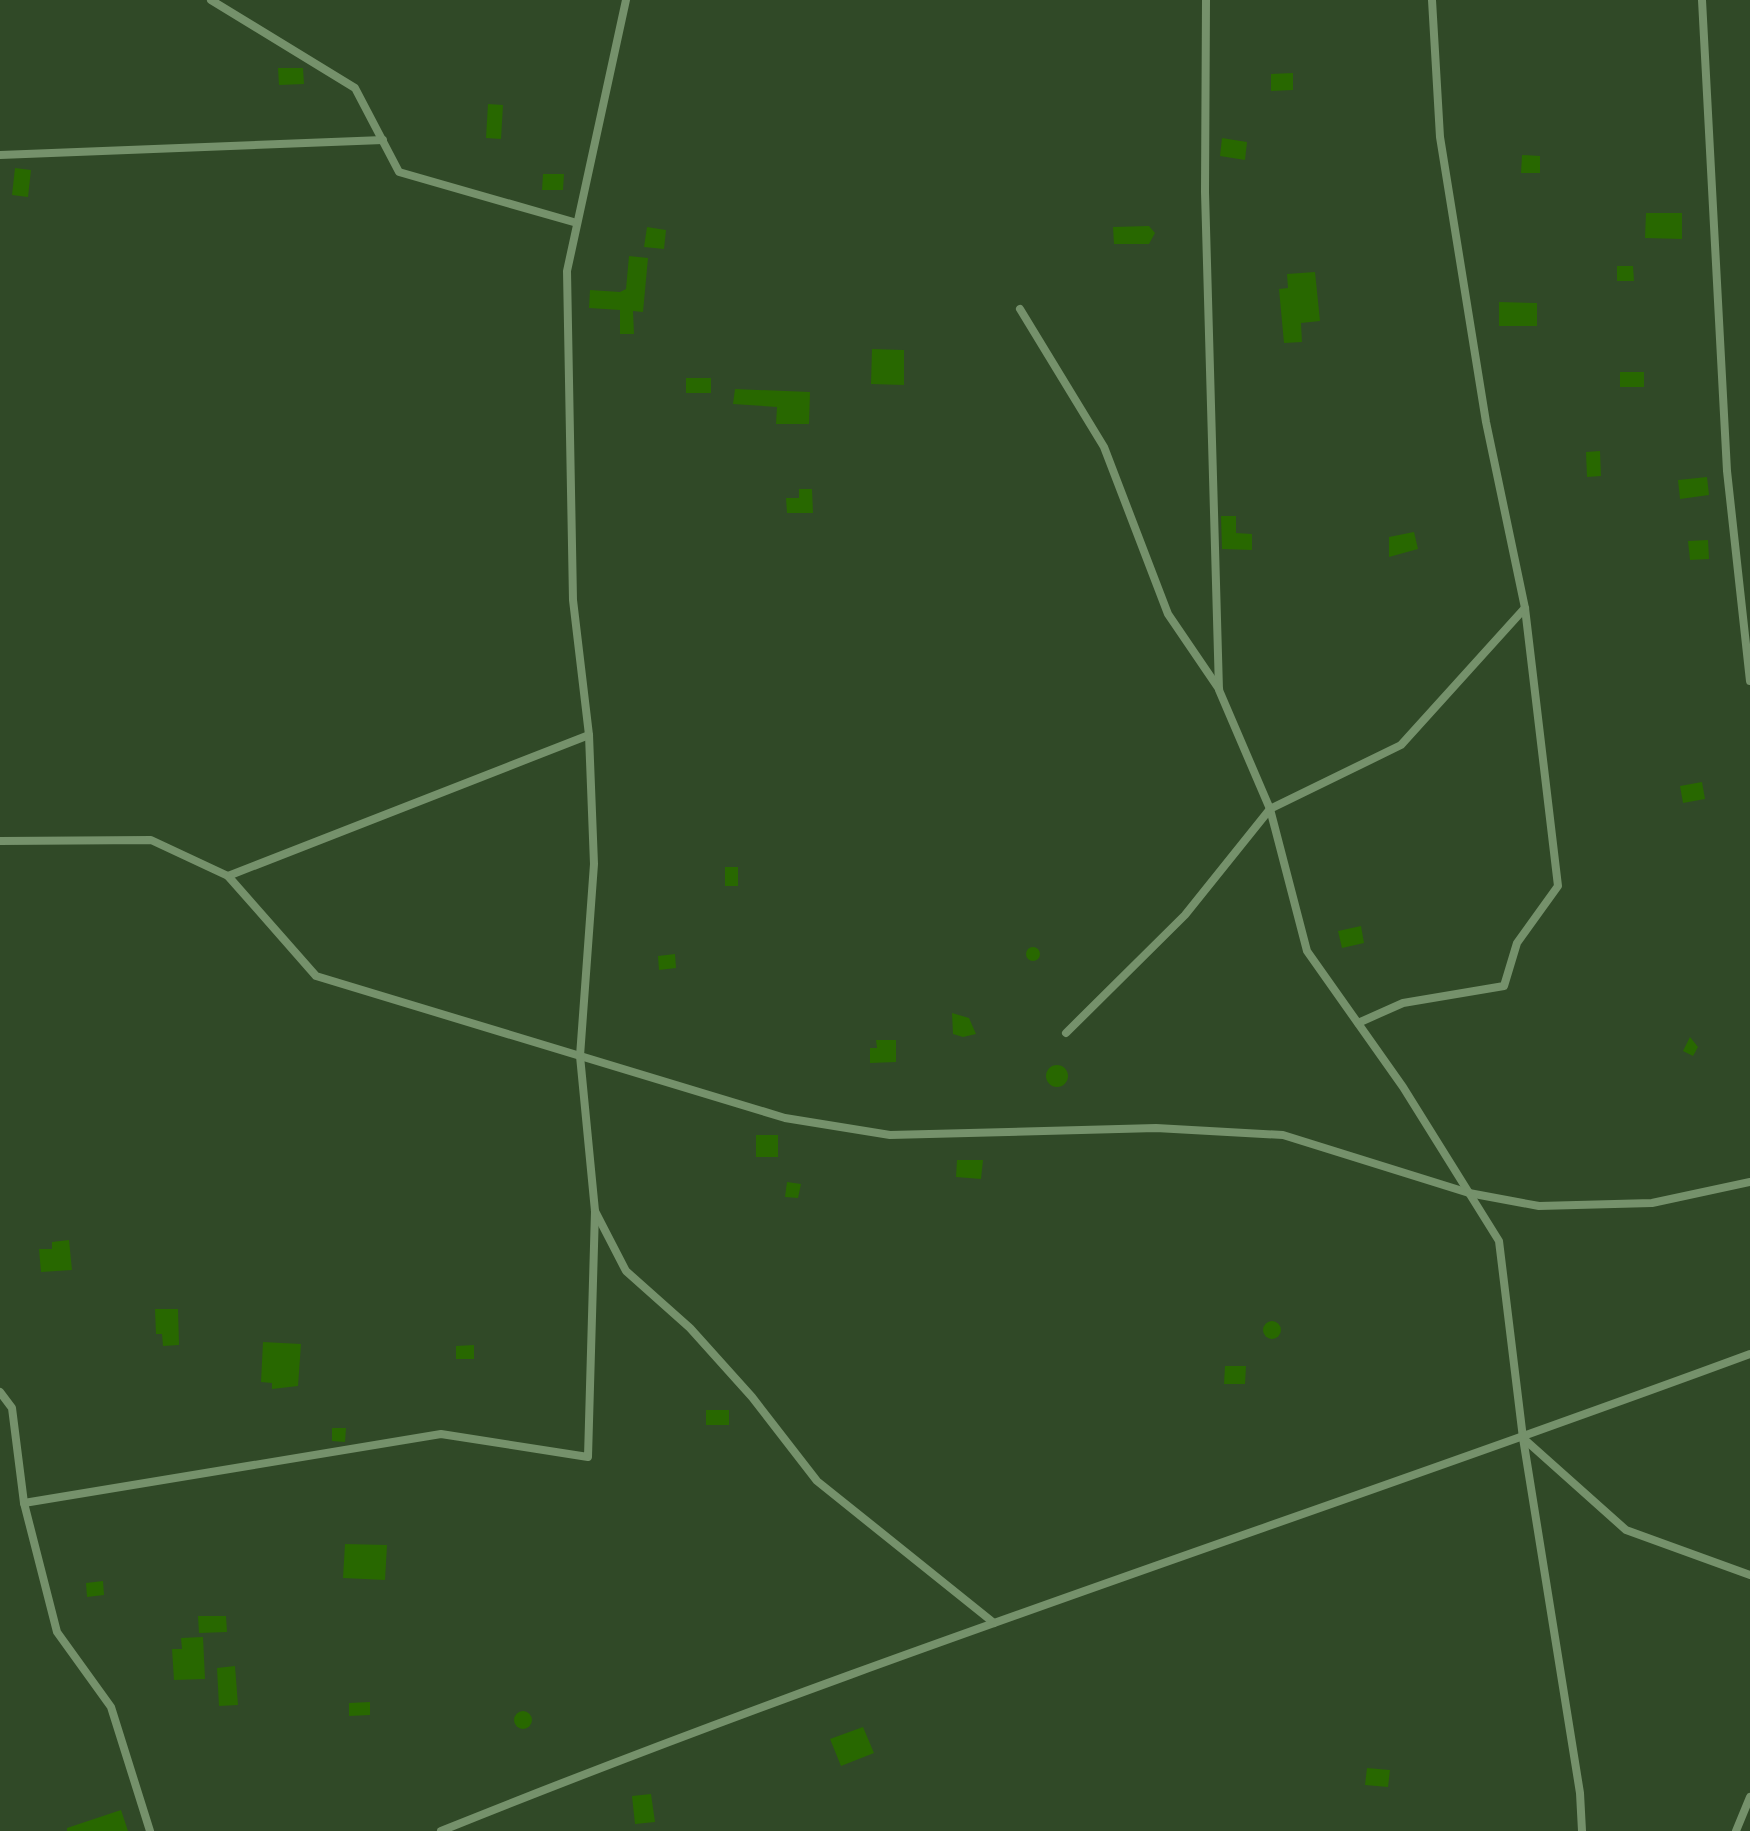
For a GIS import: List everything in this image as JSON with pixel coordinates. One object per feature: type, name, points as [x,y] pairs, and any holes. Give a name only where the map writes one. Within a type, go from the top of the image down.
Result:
[{"type":"street","points":[[211,0],[355,88],[399,172],[577,223]]},
{"type":"street","points":[[24,1503],[441,1434],[588,1457],[595,1211],[580,1056],[594,864],[589,735],[572,584],[567,271],[626,0]]},
{"type":"street","points":[[1206,0],[1205,192],[1219,690]]},
{"type":"street","points":[[1358,1023],[1403,1003],[1504,986],[1517,943],[1558,886],[1525,608],[1486,422],[1440,137],[1432,0]]},
{"type":"street","points":[[1702,0],[1727,471],[1750,681]]},
{"type":"street","points":[[0,155],[383,140]]},
{"type":"street","points":[[1020,309],[1104,447],[1168,614],[1219,690],[1270,809],[1307,951],[1358,1023],[1499,1241],[1523,1438],[1580,1793],[1582,1831]]},
{"type":"street","points":[[1066,1033],[1185,915],[1270,809],[1401,745],[1525,608]]},
{"type":"street","points":[[228,876],[589,735]]},
{"type":"street","points":[[0,841],[151,840],[228,876],[316,976],[785,1118],[890,1135],[1156,1128],[1283,1135],[1469,1193],[1539,1206],[1652,1203],[1750,1182]]},
{"type":"street","points":[[595,1211],[626,1271],[690,1328],[752,1397],[817,1481],[994,1623]]},
{"type":"street","points":[[441,1831],[767,1702],[1312,1508],[1523,1438],[1750,1354]]},
{"type":"street","points":[[0,1392],[12,1408],[24,1503],[57,1632],[111,1707],[150,1831]]},
{"type":"street","points":[[1523,1438],[1626,1530],[1750,1575]]},
{"type":"street","points":[[1736,1831],[1750,1797]]},
{"type":"building","points":[[278,68],[303,68],[304,84],[279,85]]},
{"type":"building","points":[[1293,73],[1293,90],[1271,91],[1271,74]]},
{"type":"building","points":[[488,104],[503,105],[501,139],[486,138]]},
{"type":"building","points":[[1222,138],[1247,142],[1245,160],[1220,156]]},
{"type":"building","points":[[1522,155],[1540,156],[1540,173],[1521,173]]},
{"type":"building","points":[[15,168],[31,170],[28,197],[12,195]]},
{"type":"building","points":[[543,174],[564,174],[563,190],[542,190]]},
{"type":"building","points":[[1646,213],[1682,213],[1682,239],[1645,238]]},
{"type":"building","points":[[1149,226],[1155,233],[1149,244],[1114,244],[1113,227]]},
{"type":"building","points":[[647,227],[666,230],[664,249],[644,247]]},
{"type":"building","points":[[629,256],[648,258],[643,312],[633,311],[634,334],[620,334],[620,310],[589,308],[590,290],[620,292],[626,289]]},
{"type":"building","points":[[1617,266],[1633,266],[1634,281],[1617,281]]},
{"type":"building","points":[[1315,272],[1320,321],[1301,323],[1302,342],[1284,343],[1279,289],[1288,288],[1287,274]]},
{"type":"building","points":[[1499,302],[1537,303],[1537,326],[1499,326]]},
{"type":"building","points":[[872,349],[904,350],[904,385],[871,384]]},
{"type":"building","points":[[1620,372],[1644,372],[1644,387],[1620,387]]},
{"type":"building","points":[[686,378],[711,378],[711,393],[686,393]]},
{"type":"building","points":[[735,389],[810,392],[809,424],[776,424],[777,407],[733,404]]},
{"type":"building","points":[[1600,451],[1601,476],[1587,477],[1586,452]]},
{"type":"building","points":[[1707,477],[1709,495],[1680,499],[1678,480]]},
{"type":"building","points":[[799,489],[812,489],[813,513],[787,513],[786,498],[799,498]]},
{"type":"building","points":[[1221,516],[1236,516],[1236,533],[1252,534],[1252,550],[1222,549]]},
{"type":"building","points":[[1414,532],[1418,549],[1389,557],[1389,537]]},
{"type":"building","points":[[1708,540],[1709,559],[1690,560],[1688,541]]},
{"type":"building","points":[[1702,782],[1705,799],[1683,803],[1680,786]]},
{"type":"building","points":[[725,867],[738,867],[738,886],[725,886]]},
{"type":"building","points":[[1361,926],[1364,943],[1342,948],[1338,931]]},
{"type":"building","points":[[1033,947],[1040,954],[1033,961],[1026,954]]},
{"type":"building","points":[[675,954],[676,968],[659,970],[658,956]]},
{"type":"building","points":[[952,1013],[969,1018],[976,1034],[963,1037],[953,1034]]},
{"type":"building","points":[[1690,1037],[1698,1047],[1693,1056],[1683,1051]]},
{"type":"building","points":[[876,1040],[896,1040],[896,1062],[870,1063],[870,1048],[877,1048]]},
{"type":"building","points":[[1057,1065],[1065,1068],[1068,1076],[1065,1084],[1057,1087],[1049,1084],[1046,1076],[1049,1068]]},
{"type":"building","points":[[756,1135],[778,1135],[778,1157],[756,1157]]},
{"type":"building","points":[[957,1160],[983,1160],[981,1179],[956,1177]]},
{"type":"building","points":[[787,1182],[801,1184],[798,1198],[785,1197]]},
{"type":"building","points":[[69,1240],[72,1270],[41,1272],[39,1249],[52,1249],[52,1242]]},
{"type":"building","points":[[155,1309],[178,1309],[179,1345],[163,1346],[162,1334],[156,1334]]},
{"type":"building","points":[[1272,1321],[1281,1330],[1272,1339],[1263,1330]]},
{"type":"building","points":[[263,1342],[301,1344],[298,1386],[272,1389],[272,1383],[261,1382]]},
{"type":"building","points":[[474,1345],[474,1359],[456,1359],[456,1346]]},
{"type":"building","points":[[1225,1366],[1246,1366],[1245,1384],[1224,1384]]},
{"type":"building","points":[[706,1410],[729,1410],[729,1425],[706,1425]]},
{"type":"building","points":[[332,1428],[346,1428],[345,1442],[332,1441]]},
{"type":"building","points":[[345,1544],[387,1545],[385,1580],[343,1578]]},
{"type":"building","points":[[103,1581],[104,1595],[87,1597],[86,1583]]},
{"type":"building","points":[[198,1616],[226,1616],[227,1632],[199,1633]]},
{"type":"building","points":[[203,1637],[205,1679],[174,1680],[172,1649],[182,1649],[181,1638]]},
{"type":"building","points":[[235,1666],[238,1705],[219,1706],[217,1668]]},
{"type":"building","points":[[370,1702],[370,1715],[349,1716],[349,1703]]},
{"type":"building","points":[[519,1711],[527,1711],[532,1720],[530,1727],[519,1729],[514,1724],[514,1716]]},
{"type":"building","points":[[863,1727],[874,1753],[841,1766],[830,1739]]},
{"type":"building","points":[[1367,1768],[1390,1770],[1388,1787],[1365,1785]]},
{"type":"building","points":[[651,1794],[655,1822],[635,1824],[632,1796]]},
{"type":"building","points":[[121,1810],[128,1831],[67,1831],[67,1828]]}]
